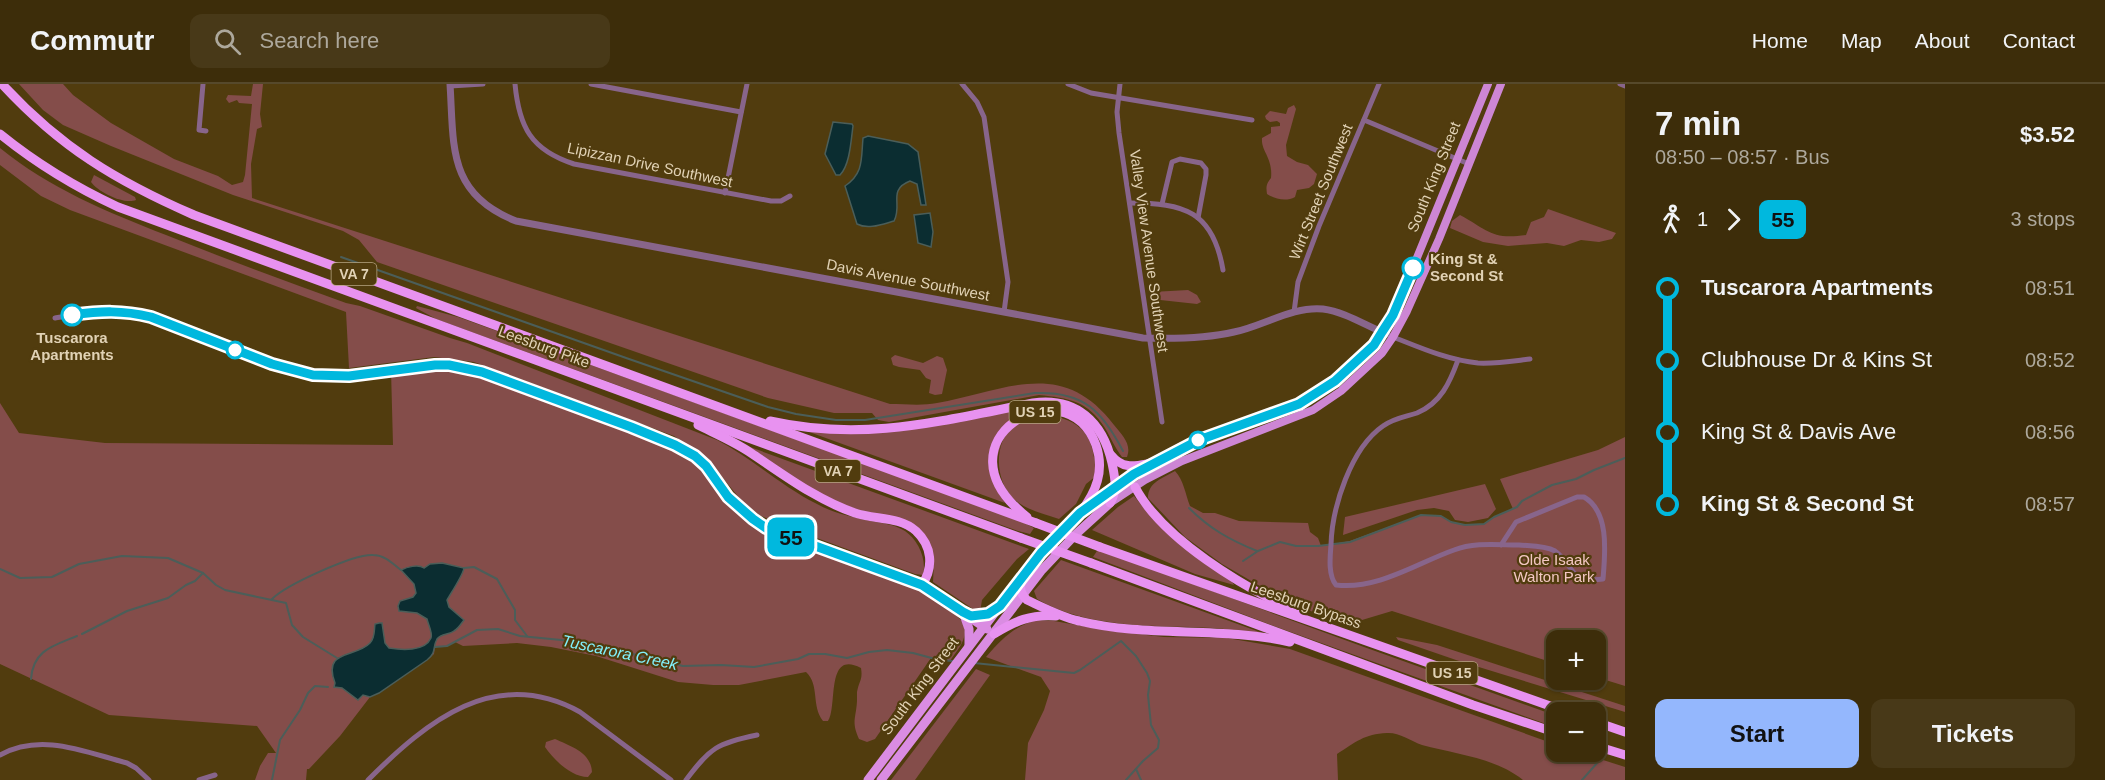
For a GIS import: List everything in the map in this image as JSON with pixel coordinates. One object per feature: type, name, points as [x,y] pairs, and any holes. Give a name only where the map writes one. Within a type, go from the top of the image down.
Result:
[{"type":"highway","name":"Leesburg Pike","points":[[2,84],[37,120],[78,153],[145,194],[194,215],[1036,523]]},
{"type":"highway","name":"Leesburg Pike","points":[[0,134],[44,168],[75,187],[118,207],[1333,652]]},
{"type":"highway","points":[[734,414],[802,428],[856,431],[917,426],[1049,401],[1065,404],[1089,418],[1102,434],[1110,454],[1116,486],[1115,496],[1110,503]]},
{"type":"highway","points":[[656,404],[732,442],[827,502],[856,514],[897,521],[907,525],[922,539],[930,558],[930,571],[922,585],[994,634],[1016,621],[1044,615],[1120,628],[1260,637],[1333,652]]},
{"type":"highway","name":"US 15","points":[[1036,523],[1011,504],[1005,496],[996,480],[993,459],[997,443],[1005,429],[1023,416],[1039,411],[1053,411],[1070,416],[1087,430],[1093,439],[1100,464],[1099,480],[1092,496],[1080,513]]},
{"type":"highway","points":[[1110,454],[1116,462],[1125,466],[1152,463]]},
{"type":"highway","points":[[1135,487],[1147,507],[1177,537],[1201,555],[1281,605],[1338,632]]},
{"type":"highway","name":"South King Street","points":[[881,780],[1060,550],[1110,503]]},
{"type":"highway","name":"South King Street","points":[[868,780],[1024,574],[1080,513]]},
{"type":"highway","name":"Leesburg Bypass","points":[[1036,523],[1546,705]]},
{"type":"highway","points":[[1024,574],[1020,586],[1023,596],[1064,617]]},
{"type":"highway","points":[[963,612],[971,616],[982,615],[1000,606]]},
{"type":"highway","points":[[963,612],[969,629],[966,651]]},
{"type":"highway","name":"US 15","points":[[1333,652],[1473,705],[1546,729]]},
{"type":"highway","points":[[1606,725],[1625,732]]},
{"type":"highway","points":[[1606,749],[1625,755]]},
{"type":"main road","name":"South King Street","points":[[1080,513],[1152,463],[1199,440],[1280,411],[1318,393],[1348,370],[1374,345],[1405,287],[1488,84]]},
{"type":"main road","name":"South King Street","points":[[1110,503],[1190,457],[1313,410],[1341,391],[1382,352],[1393,337],[1439,239],[1501,84]]},
{"type":"street","points":[[203,84],[199,130],[206,131]]},
{"type":"street","points":[[450,85],[483,84]]},
{"type":"street","name":"Lipizzan Drive Southwest","points":[[515,84],[517,106],[526,131],[536,144],[561,160],[771,201],[782,201],[790,196]]},
{"type":"street","points":[[591,84],[741,112]]},
{"type":"street","points":[[725,193],[747,84]]},
{"type":"street","points":[[962,84],[978,102],[984,117],[1008,282],[1004,312]]},
{"type":"street","points":[[1068,84],[1091,93],[1252,120]]},
{"type":"street","name":"Valley View Avenue Southwest","points":[[1120,84],[1119,133],[1162,422]]},
{"type":"street","name":"Wirt Street Southwest","points":[[1294,312],[1294,298],[1298,282],[1379,84]]},
{"type":"street","points":[[1620,84],[1625,86]]},
{"type":"street","name":"Davis Avenue Southwest","points":[[450,85],[453,144],[457,165],[472,191],[495,212],[516,221],[1149,338],[1199,338],[1223,334],[1261,325],[1294,312],[1313,309],[1341,313],[1393,337]]},
{"type":"street","points":[[1364,120],[1469,164]]},
{"type":"street","points":[[1162,204],[1172,162],[1180,159],[1201,163],[1206,169],[1206,175],[1198,218]]},
{"type":"street","points":[[1130,203],[1162,204],[1192,213],[1206,225],[1216,239],[1223,270]]},
{"type":"street","points":[[54,318],[111,310],[131,312],[151,317],[272,364],[313,375],[349,376],[435,365],[449,365],[482,372],[675,445],[695,456],[706,466],[728,497],[766,528],[922,585]]},
{"type":"street","points":[[1393,337],[1458,360],[1496,363],[1530,359]]},
{"type":"street","points":[[1458,360],[1451,380],[1434,402],[1417,413],[1396,418],[1382,426],[1363,447],[1342,485],[1334,513],[1330,552],[1332,580],[1336,585],[1347,585],[1388,577],[1455,549],[1471,545],[1550,548],[1560,554],[1575,576],[1582,581],[1603,579],[1605,547],[1602,528],[1595,507],[1584,497],[1577,497],[1516,522],[1501,545]]},
{"type":"street","points":[[368,780],[420,733],[455,710],[482,699],[518,695],[566,704],[671,780]]},
{"type":"street","points":[[686,780],[711,749],[724,742],[757,735]]},
{"type":"street","points":[[0,755],[19,746],[46,743],[127,763],[149,780]]},
{"type":"street","points":[[199,780],[215,775]]},
{"type":"green space","points":[[19,84],[63,84],[73,95],[111,123],[174,159],[218,176],[232,185],[243,182],[245,175],[252,104],[239,103],[237,100],[229,103],[226,99],[228,95],[251,96],[253,84],[263,84],[260,114],[262,127],[257,129],[251,164],[252,198],[890,404],[931,404],[1009,386],[1032,384],[1053,385],[1074,391],[1094,404],[1114,425],[1125,440],[1128,448],[1127,457],[1122,457],[1099,419],[1092,412],[1077,402],[1060,398],[1039,395],[889,422],[878,420],[872,413],[834,413],[768,398],[377,262],[359,240],[343,231],[233,195],[63,125],[43,110]]},
{"type":"green space","points":[[1294,105],[1296,109],[1286,145],[1287,156],[1308,165],[1317,174],[1314,184],[1309,188],[1297,190],[1292,199],[1281,199],[1267,194],[1271,171],[1262,143],[1262,138],[1271,133],[1271,127],[1280,126],[1280,123],[1270,122],[1265,116],[1270,111],[1286,114],[1288,108]]},
{"type":"green space","points":[[0,148],[58,187],[144,226],[346,303],[467,343],[717,440],[791,489],[823,507],[850,516],[892,525],[905,531],[914,539],[920,550],[924,563],[923,575],[915,574],[759,515],[741,500],[707,459],[674,436],[474,362],[434,357],[349,368],[346,312],[70,210],[41,196],[0,165]]},
{"type":"green space","points":[[94,175],[135,197],[136,200],[125,201],[105,193],[91,182]]},
{"type":"green space","points":[[1548,209],[1616,233],[1612,239],[1599,242],[1581,240],[1564,246],[1547,243],[1508,246],[1483,242],[1450,228],[1452,221],[1460,215],[1497,235],[1526,235],[1531,222],[1544,217]]},
{"type":"green space","points":[[1188,290],[1197,295],[1201,302],[1197,304],[1151,299],[1150,296],[1152,292]]},
{"type":"green space","points":[[417,306],[458,317],[1016,519],[1034,528],[1030,534],[1018,531],[436,319],[416,308]]},
{"type":"green space","points":[[895,355],[923,363],[937,356],[943,358],[947,370],[942,394],[929,393],[931,380],[926,378],[920,370],[893,365],[891,358]]},
{"type":"green space","points":[[436,365],[467,368],[675,445],[706,466],[731,499],[753,519],[775,531],[922,585],[961,620],[965,631],[960,647],[950,661],[931,658],[875,739],[867,742],[859,739],[855,724],[861,668],[850,664],[842,666],[837,673],[831,714],[828,721],[823,721],[817,709],[813,683],[806,672],[739,685],[713,685],[678,682],[596,656],[551,647],[517,643],[463,646],[455,642],[447,646],[435,647],[434,654],[427,660],[370,697],[340,736],[307,769],[306,780],[255,780],[268,753],[276,753],[257,726],[109,715],[0,664],[0,403],[19,433],[105,443],[393,445],[391,370]]},
{"type":"green space","points":[[1017,410],[1019,414],[1007,424],[992,475],[1005,503],[801,429],[824,432]]},
{"type":"green space","points":[[1049,415],[1062,418],[1080,428],[1091,443],[1095,464],[1096,476],[1086,484],[1076,504],[1059,519],[1023,506],[1013,498],[1003,482],[999,462],[1002,442],[1014,426],[1022,421]]},
{"type":"green space","name":"Olde Isaak Walton Park","points":[[1625,437],[1625,686],[1606,680],[1606,630],[1546,630],[1546,660],[1392,611],[1362,620],[1330,619],[1284,600],[1222,564],[1185,537],[1148,498],[1153,484],[1175,471],[1190,506],[1203,513],[1215,513],[1239,521],[1308,523],[1310,532],[1318,538],[1321,546],[1350,541],[1421,515],[1441,516],[1451,522],[1465,525],[1484,524],[1513,509],[1500,479],[1598,450]]},
{"type":"green space","points":[[750,447],[1029,549],[1017,559],[982,600],[980,612],[976,611],[933,582],[934,561],[927,538],[866,512],[829,500]]},
{"type":"green space","points":[[1485,484],[1496,509],[1488,518],[1468,522],[1455,520],[1449,511],[1434,508],[1417,510],[1343,535],[1345,517]]},
{"type":"green space","points":[[1134,496],[1168,532],[1191,552],[1231,580],[1234,585],[1195,574],[1092,530]]},
{"type":"green space","points":[[1097,551],[1106,552],[1546,712],[1546,724],[1274,626],[1093,557]]},
{"type":"green space","points":[[1061,560],[1268,635],[1220,629],[1122,624],[1078,616],[1057,609],[1037,599],[1034,591]]},
{"type":"green space","points":[[1034,621],[1054,621],[1164,637],[1227,638],[1290,649],[1546,741],[1546,762],[1606,761],[1625,767],[1625,780],[1523,780],[1488,762],[1422,745],[1400,735],[1387,733],[1366,737],[1337,754],[1338,780],[1025,780],[1028,743],[1044,710],[1050,691],[1041,677],[986,657],[1002,640]]},
{"type":"green space","points":[[1396,637],[1437,645],[1546,680],[1546,688],[1456,660],[1398,640]]},
{"type":"green space","points":[[976,669],[990,675],[915,780],[891,780]]},
{"type":"green space","points":[[1554,690],[1576,690],[1625,706],[1625,712],[1606,706],[1606,702],[1592,702]]},
{"type":"green space","points":[[555,739],[573,747],[588,759],[592,772],[588,777],[569,771],[553,757],[545,747],[546,742]]},
{"type":"water","points":[[833,122],[853,126],[848,159],[840,175],[836,175],[825,154]]},
{"type":"water","points":[[868,136],[908,144],[918,152],[926,205],[921,205],[917,184],[910,181],[903,185],[897,193],[894,221],[880,225],[861,226],[857,224],[845,186],[859,171],[863,138]]},
{"type":"water","points":[[930,213],[933,232],[931,247],[918,243],[914,215]]},
{"type":"water","points":[[442,563],[464,568],[447,600],[449,607],[464,620],[458,628],[439,637],[427,660],[379,693],[370,697],[363,695],[358,700],[342,688],[334,687],[333,665],[342,656],[364,648],[370,643],[374,637],[375,624],[382,623],[385,643],[389,648],[412,649],[428,643],[431,634],[427,619],[417,613],[399,611],[400,601],[413,597],[416,593],[414,584],[401,570],[416,566],[424,568],[430,564]]},
{"type":"waterway","points":[[341,257],[768,407],[796,414],[836,420],[865,420],[1035,393],[1052,393],[1079,400],[1090,406],[1107,425],[1123,451]]},
{"type":"waterway","name":"Tuscarora Creek","points":[[1243,561],[1258,551],[1280,542],[1296,546],[1350,542],[1421,515],[1441,516],[1451,522],[1465,525],[1484,524],[1552,485],[1576,479],[1625,458]]},
{"type":"waterway","points":[[1189,508],[1221,533],[1257,551]]},
{"type":"waterway","points":[[0,569],[20,578],[52,577],[79,564],[122,556],[168,558],[203,573],[225,590],[286,603],[292,625],[303,637],[337,658]]},
{"type":"waterway","points":[[272,599],[320,571],[363,556],[381,556],[401,570]]},
{"type":"waterway","points":[[464,568],[474,567],[497,579],[515,610],[515,620],[527,636]]},
{"type":"waterway","points":[[82,634],[127,611],[168,598],[195,581],[203,573]]},
{"type":"waterway","name":"Tuscarora Creek","points":[[435,647],[447,646],[477,630],[498,629],[520,636],[582,642],[683,666],[754,667],[798,659],[809,654],[847,658],[887,650],[953,661]]},
{"type":"waterway","points":[[31,679],[40,655],[52,646],[77,636]]},
{"type":"waterway","name":"Tuscarora Creek","points":[[974,663],[1074,673],[1121,641],[1136,656],[1147,673],[1150,681],[1148,695],[1151,725],[1159,740],[1158,748],[1126,780]]},
{"type":"waterway","name":"Tuscarora Creek","points":[[272,780],[280,740],[300,710],[308,693],[315,686],[328,687]]},
{"type":"waterway","points":[[1582,780],[1598,762]]},
{"type":"waterway","points":[[1136,769],[1141,780]]},
{"type":"bus line","name":"55","points":[[72,315],[111,310],[131,312],[151,317],[272,364],[313,375],[349,376],[435,365],[449,365],[482,372],[675,445],[695,456],[706,466],[728,497],[766,528],[922,585],[963,612],[976,616],[988,614],[1000,606],[1055,537],[1080,513],[1134,474],[1182,447],[1299,404],[1335,381],[1374,345],[1393,315],[1413,268]]},
{"type":"place","name":"King St & Second St","points":[[1413,268]]},
{"type":"place","name":"Tuscarora Apartments","points":[[72,315]]}]
